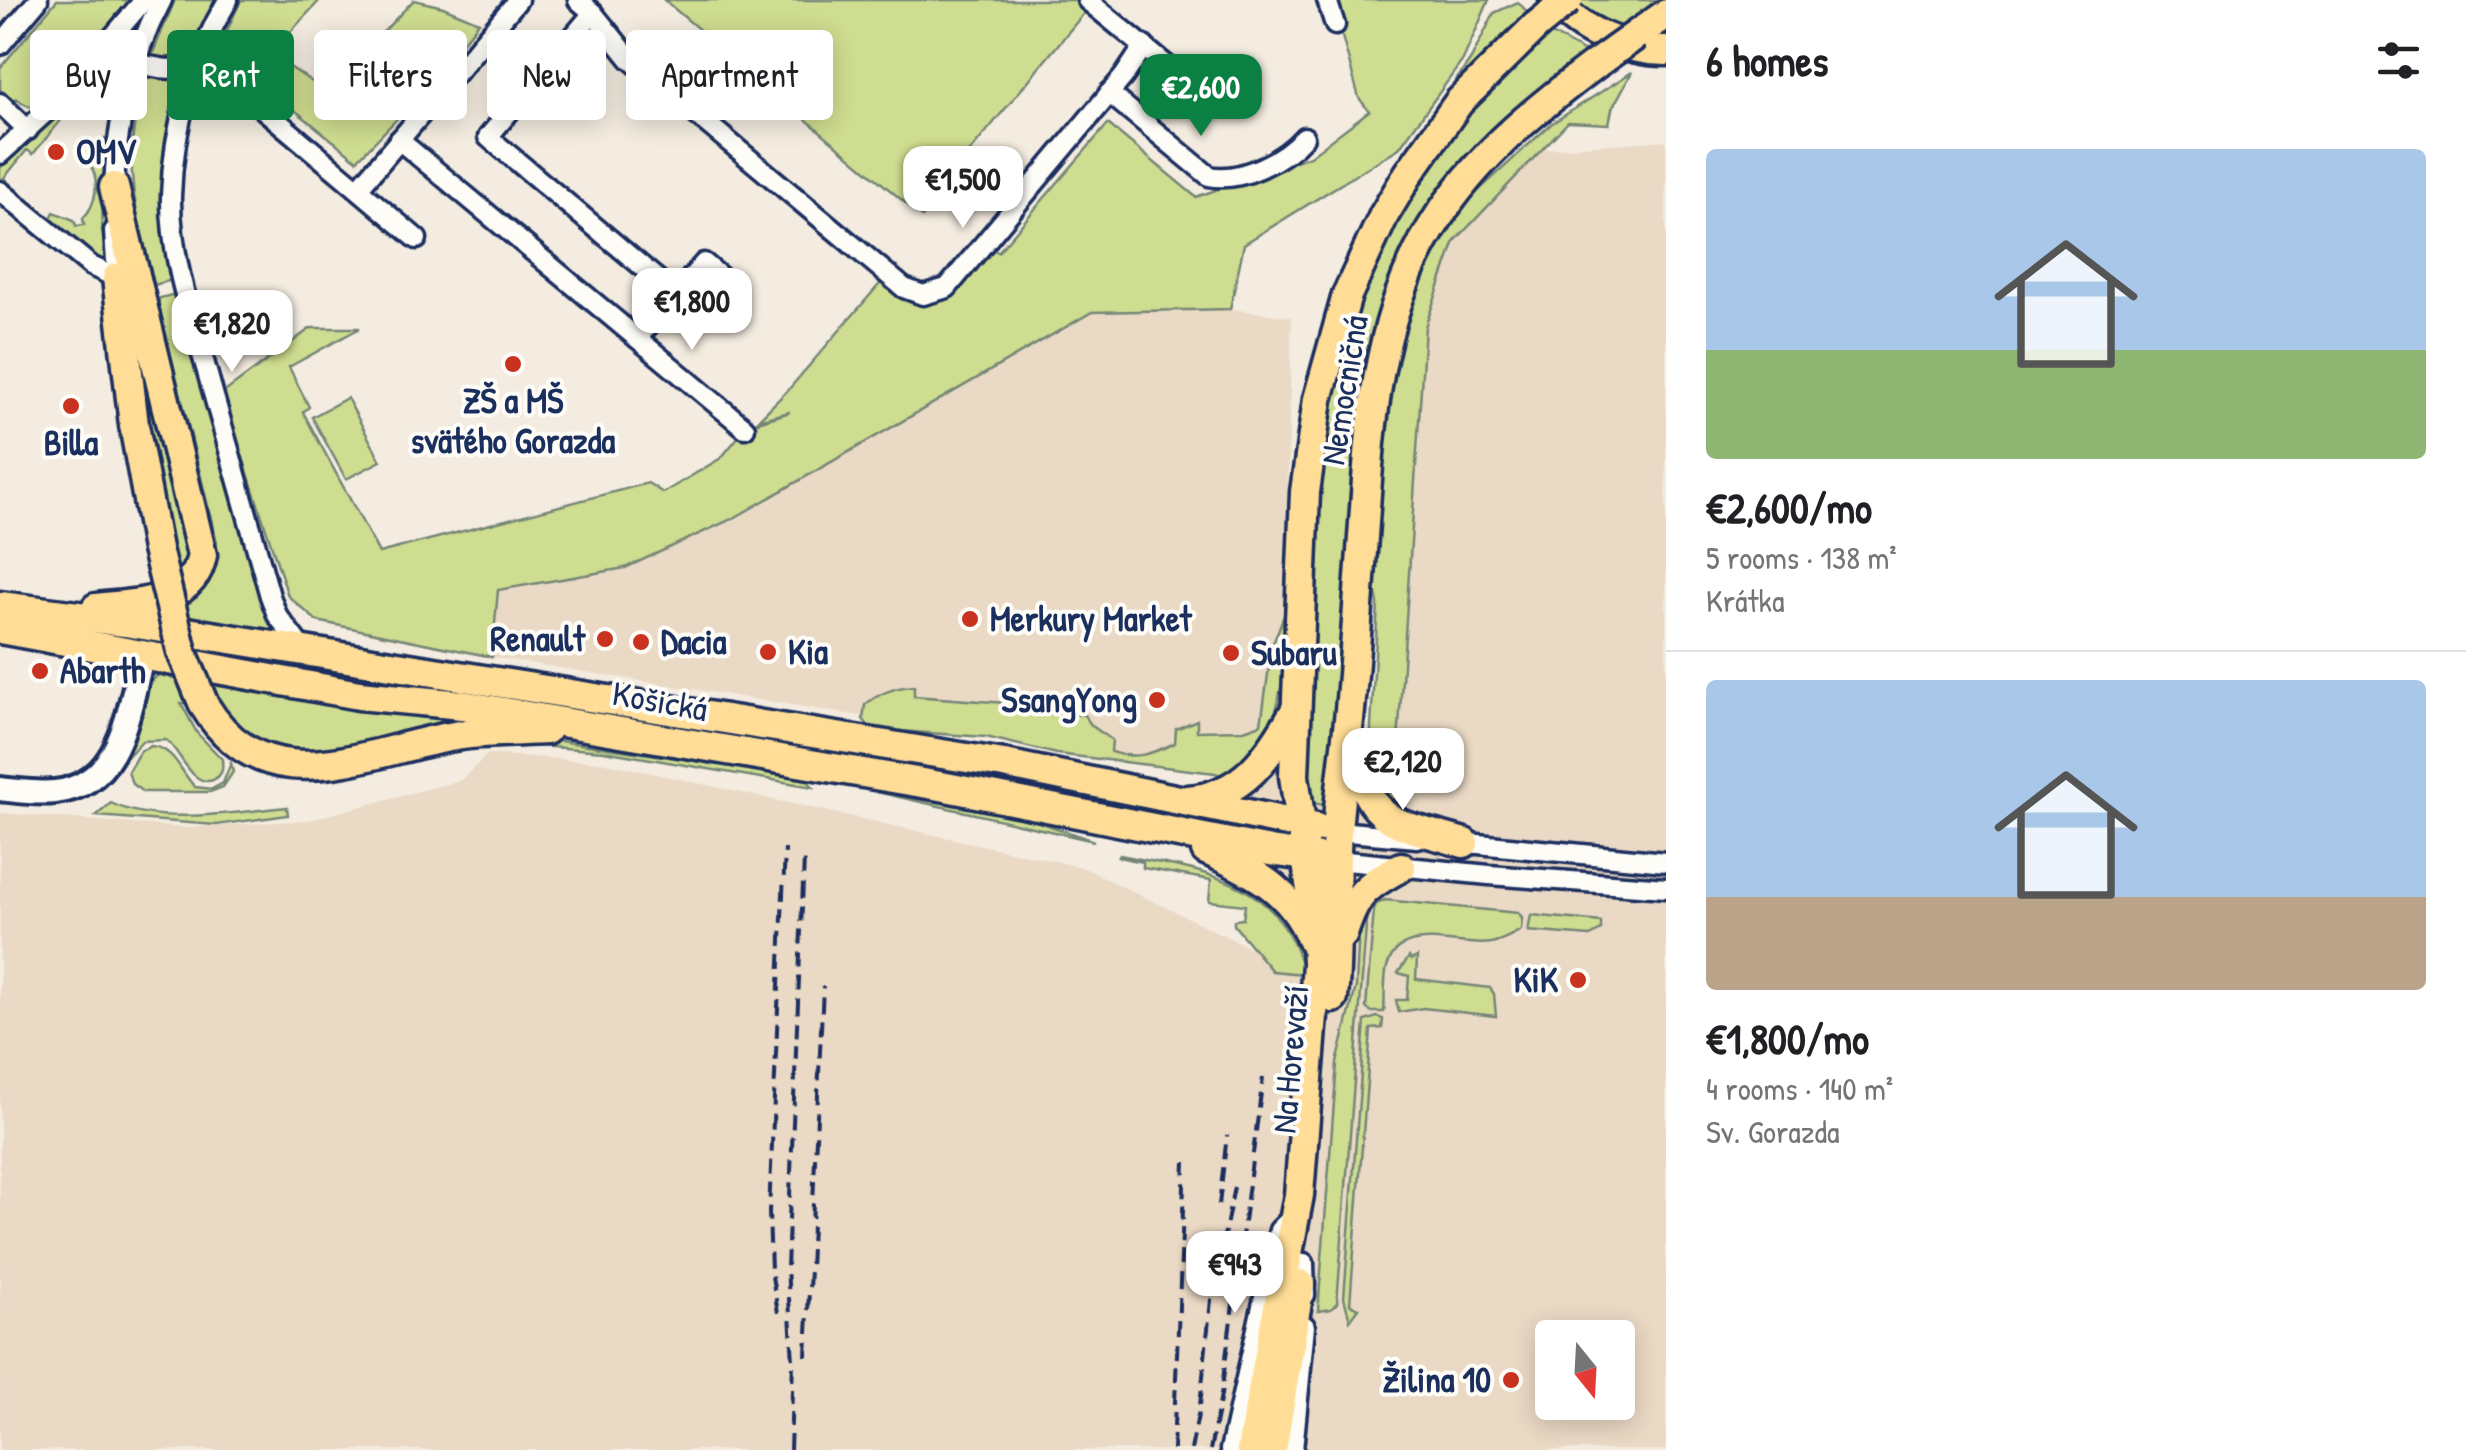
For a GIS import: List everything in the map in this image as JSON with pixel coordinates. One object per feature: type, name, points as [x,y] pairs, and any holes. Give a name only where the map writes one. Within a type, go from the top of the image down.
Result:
[{"type":"main road","points":[[1554,0],[1568,16],[1611,40],[1648,51],[1666,51]]},
{"type":"main road","name":"Nemocničná","points":[[1301,826],[1294,776],[1305,492],[1324,374],[1348,296],[1384,214],[1433,137],[1482,76],[1568,0]]},
{"type":"main road","name":"Nemocničná","points":[[1337,831],[1375,395],[1395,305],[1425,240],[1457,189],[1496,144],[1596,62],[1666,14]]},
{"type":"main road","points":[[54,613],[174,595],[195,576],[201,561],[202,544],[114,187]]},
{"type":"main road","points":[[117,278],[134,425],[157,549],[182,652],[204,705],[223,731],[248,750],[275,762],[310,767],[444,737],[595,728]]},
{"type":"main road","name":"Košická","points":[[0,606],[644,704],[1004,764],[1337,831]]},
{"type":"main road","name":"Košická","points":[[0,629],[359,695],[462,706],[640,735],[1336,860]]},
{"type":"main road","points":[[142,658],[150,644],[173,630]]},
{"type":"main road","points":[[1351,704],[1360,776],[1375,809],[1395,822],[1464,842]]},
{"type":"main road","points":[[1178,801],[1219,793],[1246,779],[1265,761],[1295,710]]},
{"type":"main road","name":"Na Horevaží","points":[[1250,1450],[1296,1212],[1328,957],[1301,826]]},
{"type":"main road","name":"Na Horevaží","points":[[1166,831],[1253,870],[1272,884],[1328,957]]},
{"type":"main road","name":"Na Horevaží","points":[[1272,1450],[1314,1196],[1337,831]]},
{"type":"main road","points":[[1328,957],[1356,899],[1370,884],[1401,867]]},
{"type":"street","points":[[0,45],[38,0]]},
{"type":"street","points":[[119,30],[144,0]]},
{"type":"street","points":[[147,36],[162,0]]},
{"type":"street","points":[[213,30],[228,0]]},
{"type":"street","points":[[358,189],[518,0]]},
{"type":"street","points":[[578,0],[594,13],[631,60],[904,288],[924,295],[947,288],[1144,46]]},
{"type":"street","points":[[1087,0],[1194,88]]},
{"type":"street","points":[[1327,0],[1335,26]]},
{"type":"street","points":[[594,13],[488,137],[676,294]]},
{"type":"street","points":[[1109,93],[1209,176],[1232,177],[1276,160],[1292,151],[1304,137]]},
{"type":"street","points":[[0,104],[28,130]]},
{"type":"street","points":[[0,154],[37,120]]},
{"type":"street","points":[[0,192],[90,266],[117,278],[114,187],[122,120]]},
{"type":"street","points":[[182,120],[171,197],[182,280],[270,596],[277,615],[306,654]]},
{"type":"street","points":[[277,120],[417,239]]},
{"type":"street","points":[[399,140],[745,428]]},
{"type":"street","points":[[636,338],[704,263],[729,284]]},
{"type":"street","points":[[0,789],[55,792],[80,786],[99,773],[121,738],[142,658]]},
{"type":"street","points":[[640,735],[644,704]]},
{"type":"street","points":[[829,768],[834,737]]},
{"type":"street","points":[[1337,831],[1666,862]]},
{"type":"street","points":[[1336,860],[1666,888]]},
{"type":"street","name":"Na Horevaží","points":[[1230,1450],[1279,1230],[1296,1212]]},
{"type":"street","name":"Na Horevaží","points":[[1293,1450],[1306,1322],[1304,1263]]},
{"type":"shaded area","points":[[1666,140],[1666,1450],[0,1450],[0,813],[187,828],[309,820],[461,780],[488,754],[601,762],[1082,867],[1303,973],[1215,773],[492,657],[497,590],[625,568],[734,518],[1092,312],[1230,309],[1292,317],[1279,795],[1394,804],[1425,327],[1455,241],[1543,149]]},
{"type":"green space","points":[[57,0],[137,0],[111,30],[32,30]]},
{"type":"green space","points":[[175,0],[218,0],[203,30],[167,30],[167,61],[155,62],[151,57]]},
{"type":"green space","points":[[241,0],[320,0],[292,30],[227,30]]},
{"type":"green space","points":[[414,0],[479,22],[467,37],[467,30],[385,30]]},
{"type":"green space","points":[[664,0],[1080,0],[1089,7],[940,188],[943,191],[922,217],[807,120],[833,120],[833,30],[700,30]]},
{"type":"green space","points":[[1332,0],[1489,0],[1463,60],[1399,148],[1244,244],[1230,309],[1092,312],[734,518],[625,568],[498,590],[492,657],[317,621],[288,596],[222,394],[311,328],[360,328],[289,367],[309,407],[303,412],[379,553],[648,483],[663,493],[721,458],[748,425],[790,412],[758,420],[884,279],[921,299],[989,246],[998,252],[1108,124],[1196,197],[1310,156],[1369,111],[1359,98]]},
{"type":"green space","points":[[1582,0],[1666,2],[1617,33],[1572,8]]},
{"type":"green space","points":[[1518,2],[1530,15],[1431,116],[1471,59],[1494,13]]},
{"type":"green space","points":[[30,32],[30,106],[16,98],[11,101],[0,89],[0,68]]},
{"type":"green space","points":[[1548,32],[1589,54],[1402,266],[1336,773],[1326,805],[1310,803],[1307,775],[1317,488],[1339,351],[1394,215],[1470,105]]},
{"type":"green space","points":[[294,70],[314,83],[314,120],[396,120],[357,160],[294,109]]},
{"type":"green space","points":[[147,72],[167,74],[167,120],[171,120],[165,177],[166,228],[172,280],[154,285],[135,203],[135,120],[147,120]]},
{"type":"green space","points":[[1632,72],[1612,109],[1609,124],[1568,122],[1455,241],[1425,327],[1394,804],[1384,796],[1371,768],[1371,726],[1378,603],[1373,579],[1374,503],[1396,337],[1437,236],[1475,194],[1551,124]]},
{"type":"green space","points":[[52,120],[61,120],[33,154],[27,150],[4,178],[35,209],[0,181],[0,168]]},
{"type":"green space","points":[[105,137],[102,230],[107,262],[102,265],[53,225],[51,218],[54,212],[74,220],[76,226],[84,225],[83,218],[95,192],[95,177],[89,164]]},
{"type":"green space","points":[[176,294],[264,600],[286,638],[133,615],[206,573],[212,574],[217,542],[158,303],[160,298]]},
{"type":"green space","points":[[129,305],[197,549],[176,580],[166,547]]},
{"type":"green space","points":[[347,398],[381,461],[346,479],[312,417]]},
{"type":"green space","points":[[1283,618],[1286,620],[1282,683],[1272,731],[1229,778],[1215,773],[1057,754],[986,737],[871,729],[863,719],[865,705],[876,697],[914,686],[914,696],[1006,703],[1019,712],[1084,715],[1112,740],[1111,752],[1143,755],[1175,743],[1176,729],[1197,720],[1197,731],[1244,730],[1261,724],[1272,646]]},
{"type":"green space","points":[[167,671],[501,720],[301,757],[244,737],[218,705],[181,703],[197,733],[222,759],[219,776],[206,781],[193,773],[166,740],[142,741],[126,758],[141,696],[156,677]]},
{"type":"green space","points":[[539,738],[794,771],[813,787],[604,751],[497,743]]},
{"type":"green space","points":[[151,746],[172,756],[195,787],[212,789],[223,783],[231,763],[233,772],[223,787],[210,792],[143,792],[132,784],[128,771],[140,751]]},
{"type":"green space","points":[[873,785],[1036,821],[1094,841],[877,792]]},
{"type":"green space","points":[[111,803],[130,810],[174,816],[287,807],[288,815],[216,825],[96,816]]},
{"type":"green space","points":[[1120,855],[1209,875],[1258,898],[1277,917],[1293,942],[1304,974],[1272,971],[1234,925],[1234,920],[1243,919],[1245,905],[1209,901],[1211,880],[1143,868],[1143,862]]},
{"type":"green space","points":[[1385,900],[1518,913],[1522,917],[1521,930],[1491,943],[1430,940],[1402,946],[1392,955],[1386,971],[1384,1012],[1371,1012],[1366,1008],[1374,910],[1376,904]]},
{"type":"green space","points":[[1368,901],[1337,1303],[1331,1309],[1318,1311],[1337,1063],[1356,987],[1359,927]]},
{"type":"green space","points":[[1531,915],[1601,922],[1601,930],[1590,936],[1528,931]]},
{"type":"green space","points":[[1409,957],[1417,957],[1416,979],[1490,988],[1496,1016],[1423,1008],[1399,1012],[1396,1000],[1407,1000],[1409,976],[1398,973]]},
{"type":"green space","points":[[1383,1019],[1382,1028],[1371,1029],[1350,1304],[1359,1308],[1350,1320],[1344,1298],[1365,1021]]},
{"type":"railway","points":[[778,1313],[771,1270],[769,1212],[785,849]]},
{"type":"railway","points":[[790,1450],[793,1361],[787,1268],[804,858]]},
{"type":"railway","points":[[806,1356],[823,986]]},
{"type":"railway","points":[[1210,1450],[1221,1395],[1263,1078]]},
{"type":"railway","points":[[1219,1205],[1227,1135]]},
{"type":"railway","points":[[1173,1450],[1185,1162]]},
{"type":"railway","points":[[1191,1450],[1211,1300],[1234,1187]]},
{"type":"place","name":"OMV","points":[[56,152]]},
{"type":"place","name":"ZŠ a MŠ svätého Gorazda","points":[[513,364]]},
{"type":"place","name":"Billa","points":[[71,406]]},
{"type":"place","name":"Merkury Market","points":[[970,619]]},
{"type":"place","name":"Renault","points":[[605,639]]},
{"type":"place","name":"Dacia","points":[[641,642]]},
{"type":"place","name":"Kia","points":[[768,652]]},
{"type":"place","name":"Subaru","points":[[1231,653]]},
{"type":"place","name":"Abarth","points":[[40,671]]},
{"type":"place","name":"SsangYong","points":[[1157,700]]},
{"type":"place","name":"KiK","points":[[1578,980]]},
{"type":"place","name":"Žilina 10","points":[[1511,1380]]}]
